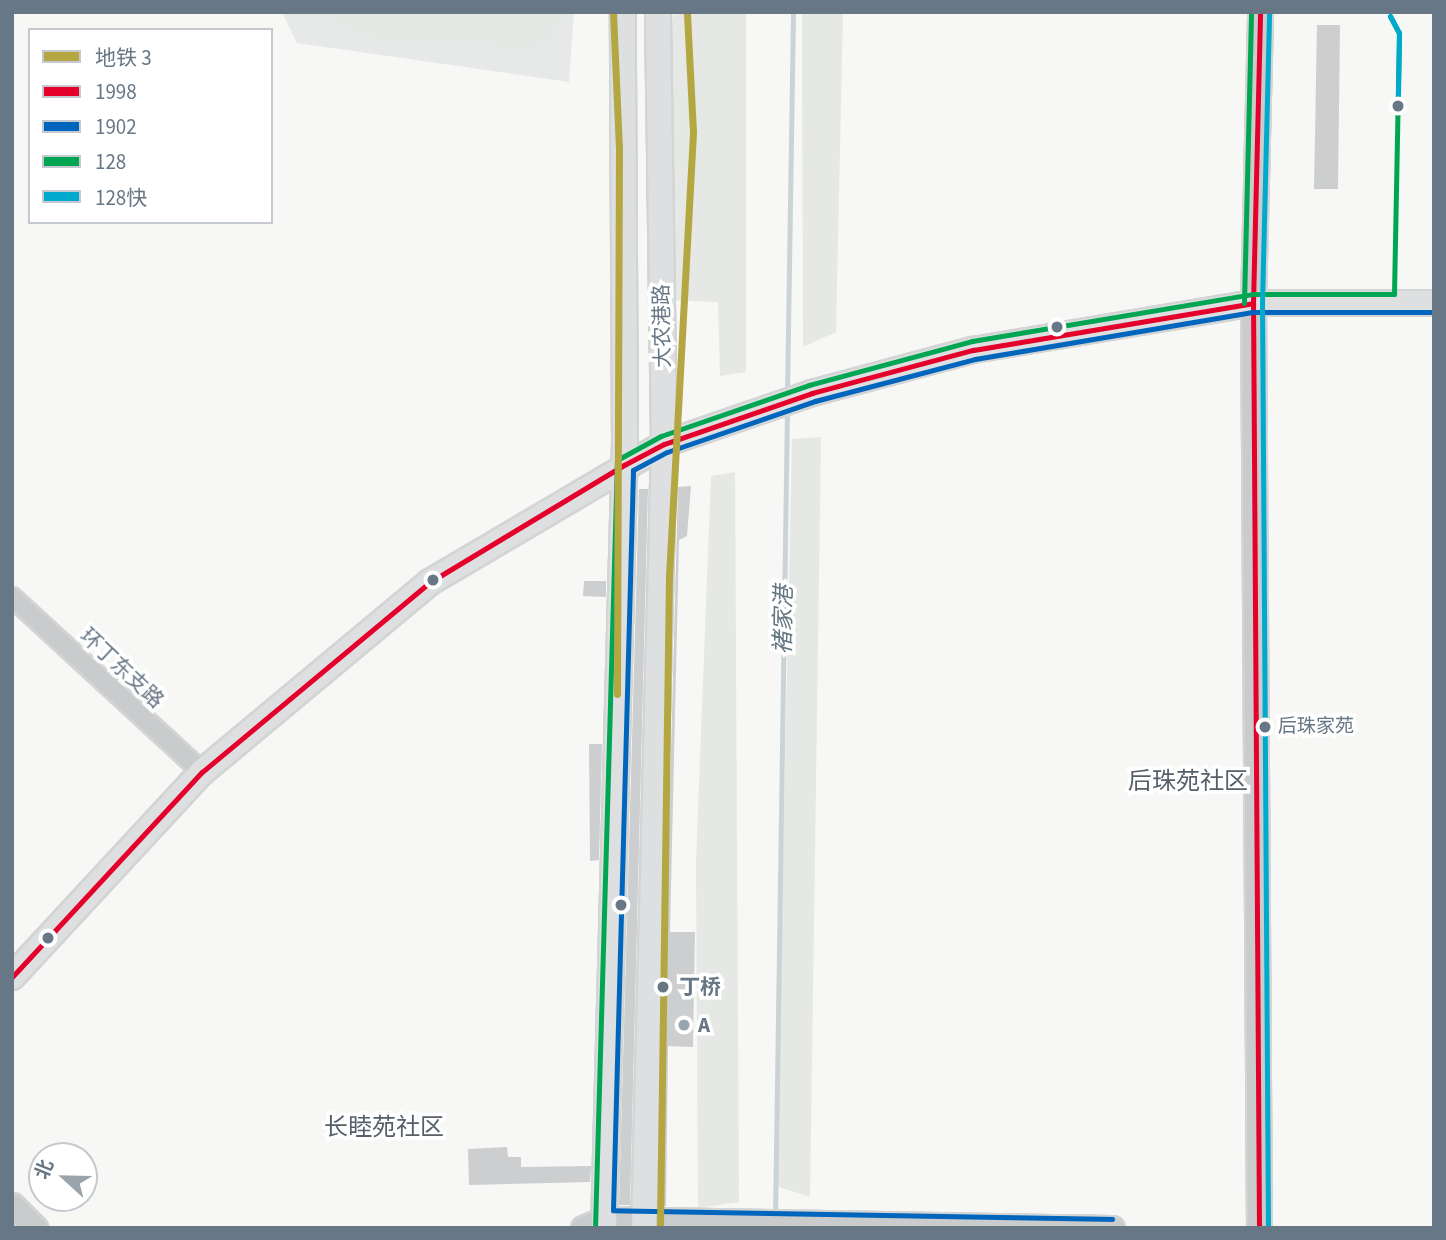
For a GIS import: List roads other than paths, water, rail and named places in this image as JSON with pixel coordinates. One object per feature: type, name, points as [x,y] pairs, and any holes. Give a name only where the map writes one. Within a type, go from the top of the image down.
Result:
[{"type":"main road","name":"大农港路","points":[[597,1225],[624,466],[623,12]]},
{"type":"main road","name":"大农港路","points":[[644,1224],[664,444],[658,12]]},
{"type":"main road","points":[[12,976],[202,772],[430,582],[664,444],[745,419],[812,393],[973,350],[1253,303],[1434,303]]},
{"type":"street","points":[[1259,1228],[1253,303],[1260,12]]},
{"type":"street","name":"环丁东支路","points":[[12,597],[202,772]]},
{"type":"street","points":[[12,1205],[34,1228]]},
{"type":"street","points":[[597,1225],[762,1222],[1112,1228]]},
{"type":"waterway","name":"褚家港","points":[[787,395],[793,12]]},
{"type":"waterway","name":"褚家港","points":[[775,1218],[787,408]]},
{"type":"metro line","name":"3","points":[[613,12],[619,147],[617,694]]},
{"type":"metro line","name":"3","points":[[660,1228],[669,576],[693,132],[687,12]]},
{"type":"place","name":"后珠家苑","points":[[1265,727]]},
{"type":"place","name":"丁桥","points":[[663,987]]},
{"type":"place","name":"A","points":[[684,1025]]},
{"type":"district","name":"后珠苑社区","points":[[1188,782]]},
{"type":"district","name":"长睦苑社区","points":[[384,1128]]}]
